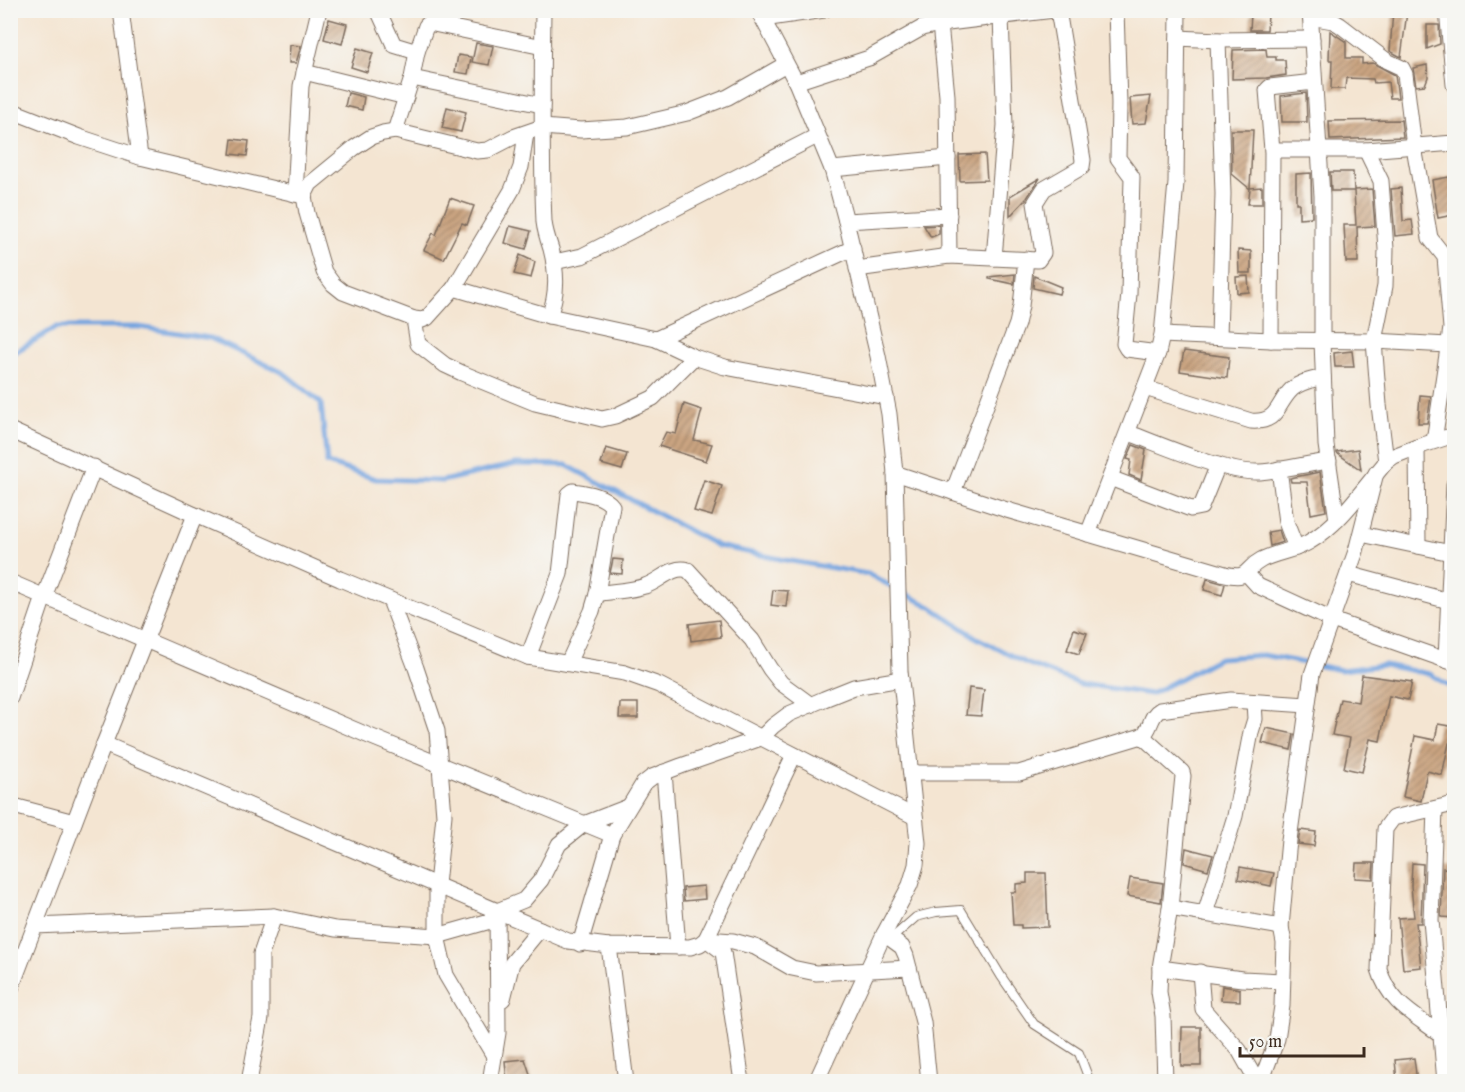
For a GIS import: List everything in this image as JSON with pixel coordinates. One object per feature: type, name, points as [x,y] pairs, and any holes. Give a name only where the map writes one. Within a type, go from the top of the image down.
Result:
[{"type":"street","points":[[121,10],[140,157]]},
{"type":"street","points":[[319,10],[304,72],[300,103],[299,195],[324,272],[343,292],[414,319],[427,318],[454,288],[518,179],[526,132]]},
{"type":"street","points":[[378,10],[394,45],[417,52]]},
{"type":"street","points":[[543,10],[544,226],[554,262],[556,285],[555,301],[549,316]]},
{"type":"street","points":[[816,1082],[867,970],[887,937],[910,885],[916,865],[918,843],[901,679],[895,473],[886,397],[853,248],[832,169],[796,82],[760,15],[824,10]]},
{"type":"street","points":[[796,82],[868,57],[922,28],[978,15],[1001,17],[1054,10]]},
{"type":"street","points":[[857,268],[949,256],[1038,260],[1043,253],[1035,202],[1038,195],[1044,189],[1076,173],[1082,168],[1083,160],[1058,10]]},
{"type":"street","points":[[1116,10],[1118,158],[1132,177],[1129,294],[1124,344],[1127,349],[1158,353]]},
{"type":"street","points":[[1088,534],[1129,433],[1158,353],[1162,335],[1176,183],[1178,10]]},
{"type":"street","points":[[1447,10],[1455,85]]},
{"type":"street","points":[[1337,520],[1329,461],[1323,377],[1322,196],[1310,14],[1340,25],[1387,61],[1402,68],[1430,238],[1445,257],[1451,328],[1434,441]]},
{"type":"street","points":[[994,258],[1005,125],[1001,17]]},
{"type":"street","points":[[394,131],[426,26],[433,23],[543,47]]},
{"type":"street","points":[[940,24],[947,96],[949,256]]},
{"type":"street","points":[[1178,38],[1312,39]]},
{"type":"street","points":[[1218,40],[1222,194],[1219,337]]},
{"type":"street","points":[[299,195],[354,148],[371,137],[394,131],[477,151],[488,150],[513,137],[542,127],[581,130],[627,127],[687,113],[728,97],[786,64]]},
{"type":"street","points":[[304,72],[406,97]]},
{"type":"street","points":[[412,78],[542,105]]},
{"type":"street","points":[[1271,340],[1272,150],[1268,88],[1314,82]]},
{"type":"street","points":[[10,110],[140,157],[299,195]]},
{"type":"street","points":[[554,262],[582,256],[817,136]]},
{"type":"street","points":[[1272,150],[1366,150],[1455,143]]},
{"type":"street","points":[[1259,1082],[1277,1039],[1282,1006],[1284,942],[1281,927],[1288,840],[1312,674],[1348,574],[1381,468],[1374,341],[1385,286],[1386,249],[1381,181],[1366,150]]},
{"type":"street","points":[[832,169],[948,158]]},
{"type":"street","points":[[846,221],[949,215]]},
{"type":"street","points":[[656,339],[853,248]]},
{"type":"street","points":[[953,492],[1017,324],[1022,306],[1026,259]]},
{"type":"street","points":[[454,288],[549,316],[656,339],[694,357],[725,367],[886,397]]},
{"type":"street","points":[[414,319],[418,344],[453,369],[535,404],[602,419],[615,416],[653,398],[694,357]]},
{"type":"street","points":[[1162,335],[1448,345]]},
{"type":"street","points":[[1145,388],[1251,421],[1263,422],[1271,418],[1292,389],[1300,383],[1323,377]]},
{"type":"street","points":[[10,430],[390,600],[528,657],[625,673],[659,685],[915,818]]},
{"type":"street","points":[[1129,433],[1218,465],[1259,472],[1329,461]]},
{"type":"street","points":[[895,473],[1088,534],[1226,574],[1241,576],[1259,561],[1296,549],[1325,532],[1394,456],[1455,435]]},
{"type":"street","points":[[1417,447],[1418,546]]},
{"type":"street","points":[[1110,478],[1196,509],[1201,507],[1218,465]]},
{"type":"street","points":[[11,691],[94,467]]},
{"type":"street","points":[[1279,468],[1286,522],[1296,549]]},
{"type":"street","points":[[1246,574],[1258,586],[1332,620],[1450,661],[1449,601],[1455,484]]},
{"type":"street","points":[[528,657],[560,573],[569,494],[573,491],[596,496],[610,502],[612,506],[597,594],[592,611],[568,663]]},
{"type":"street","points":[[10,992],[144,640],[195,514]]},
{"type":"street","points":[[1361,534],[1451,553]]},
{"type":"street","points":[[597,594],[646,586],[676,570],[682,568],[688,570],[752,640],[770,669],[782,683],[811,705]]},
{"type":"street","points":[[1348,574],[1449,601]]},
{"type":"street","points":[[10,582],[440,765],[612,835]]},
{"type":"street","points":[[390,600],[437,731],[444,815],[437,885],[437,936],[446,975],[494,1056]]},
{"type":"street","points":[[580,944],[612,835],[643,784],[664,772],[761,738],[789,714],[854,687],[901,679]]},
{"type":"street","points":[[911,773],[1019,773],[1142,736],[1147,732],[1152,716],[1160,710],[1231,700],[1307,705]]},
{"type":"street","points":[[1205,914],[1235,816],[1255,719],[1254,702]]},
{"type":"street","points":[[1142,736],[1182,772],[1170,908],[1160,968],[1159,992],[1163,1016],[1165,1082]]},
{"type":"street","points":[[104,744],[568,941],[609,946],[690,947],[706,939],[794,755]]},
{"type":"street","points":[[664,772],[678,947]]},
{"type":"street","points":[[1440,1034],[1394,999],[1383,983],[1379,969],[1384,829],[1393,818],[1455,804]]},
{"type":"street","points":[[10,805],[74,822]]},
{"type":"street","points":[[35,926],[274,916],[335,928],[437,936],[490,921],[497,911],[524,900],[541,880],[559,844],[584,824],[628,807]]},
{"type":"street","points":[[1435,809],[1431,920],[1445,1082]]},
{"type":"street","points":[[1170,908],[1281,927]]},
{"type":"street","points":[[490,1082],[498,1021],[497,911]]},
{"type":"street","points":[[249,1082],[261,1018],[261,954],[274,916]]},
{"type":"street","points":[[498,1021],[512,963],[540,929]]},
{"type":"street","points":[[887,937],[902,947],[909,968],[923,1022],[929,1082]]},
{"type":"street","points":[[706,939],[733,941],[755,947],[792,968],[816,973],[909,968]]},
{"type":"street","points":[[706,939],[723,952],[742,1082]]},
{"type":"street","points":[[609,946],[626,1082]]},
{"type":"street","points":[[1160,968],[1242,979],[1282,981]]},
{"type":"street","points":[[1200,972],[1203,1009],[1239,1050],[1259,1082]]},
{"type":"lane","points":[[887,937],[916,917],[936,912],[961,910],[1001,976],[1034,1024],[1079,1053],[1090,1082]]},
{"type":"building","points":[[1393,10],[1407,12],[1401,57],[1390,51]]},
{"type":"building","points":[[1251,14],[1268,15],[1267,30],[1250,30]]},
{"type":"building","points":[[329,19],[347,24],[342,44],[324,39]]},
{"type":"building","points":[[1427,25],[1439,25],[1440,44],[1427,49]]},
{"type":"building","points":[[1330,31],[1346,42],[1346,58],[1362,58],[1362,64],[1373,63],[1395,75],[1398,98],[1390,98],[1388,82],[1374,83],[1373,79],[1346,78],[1345,89],[1331,89]]},
{"type":"building","points":[[476,43],[493,46],[489,65],[472,62]]},
{"type":"building","points":[[290,45],[301,46],[296,63],[289,63]]},
{"type":"building","points":[[357,48],[373,53],[367,72],[351,67]]},
{"type":"building","points":[[1266,49],[1267,57],[1285,60],[1286,75],[1232,79],[1233,50]]},
{"type":"building","points":[[458,55],[471,57],[468,74],[455,72]]},
{"type":"building","points":[[1427,65],[1428,77],[1425,85],[1416,86],[1413,68]]},
{"type":"building","points":[[348,93],[364,97],[362,110],[345,106]]},
{"type":"building","points":[[1306,93],[1307,122],[1282,122],[1281,96]]},
{"type":"building","points":[[1151,96],[1146,123],[1132,124],[1130,98]]},
{"type":"building","points":[[447,107],[466,112],[461,132],[442,128]]},
{"type":"building","points":[[1401,120],[1403,137],[1330,140],[1329,121]]},
{"type":"building","points":[[1231,130],[1253,130],[1250,188],[1262,187],[1262,204],[1248,204],[1250,189],[1232,174]]},
{"type":"building","points":[[232,139],[249,141],[247,156],[230,154]]},
{"type":"building","points":[[985,154],[987,180],[960,181],[959,155]]},
{"type":"building","points":[[1330,172],[1353,172],[1354,190],[1372,189],[1375,226],[1357,227],[1358,262],[1346,262],[1344,225],[1356,225],[1354,191],[1331,191]]},
{"type":"building","points":[[1311,173],[1312,217],[1299,218],[1299,203],[1296,203],[1296,174]]},
{"type":"building","points":[[1455,176],[1453,215],[1438,218],[1432,180]]},
{"type":"building","points":[[1040,178],[1027,198],[1010,216],[1010,196]]},
{"type":"building","points":[[1401,188],[1403,221],[1412,220],[1414,234],[1395,236],[1391,189]]},
{"type":"building","points":[[450,198],[474,206],[467,225],[462,223],[444,259],[424,250],[433,233],[436,235]]},
{"type":"building","points":[[939,225],[939,234],[931,237],[924,226]]},
{"type":"building","points":[[510,226],[531,231],[526,249],[505,243]]},
{"type":"building","points":[[1238,250],[1251,251],[1251,273],[1239,273]]},
{"type":"building","points":[[520,255],[535,262],[531,278],[514,274]]},
{"type":"building","points":[[1015,274],[1014,284],[989,279],[989,277]]},
{"type":"building","points":[[1034,276],[1061,287],[1059,294],[1033,288]]},
{"type":"building","points":[[1248,276],[1249,292],[1237,293],[1236,277]]},
{"type":"building","points":[[1184,351],[1229,357],[1227,378],[1180,371]]},
{"type":"building","points":[[1352,351],[1354,367],[1335,367],[1334,353]]},
{"type":"building","points":[[1420,395],[1431,396],[1427,423],[1418,423]]},
{"type":"building","points":[[684,404],[702,410],[694,440],[712,444],[706,461],[659,446],[666,432],[676,434]]},
{"type":"building","points":[[1133,445],[1146,450],[1141,480],[1129,475],[1131,460],[1127,459]]},
{"type":"building","points":[[606,448],[627,454],[622,470],[601,464]]},
{"type":"building","points":[[1358,449],[1361,470],[1337,453],[1337,452]]},
{"type":"building","points":[[1320,472],[1326,511],[1311,514],[1307,482],[1291,482],[1290,478]]},
{"type":"building","points":[[704,480],[722,486],[712,516],[694,511]]},
{"type":"building","points":[[1279,530],[1283,542],[1270,546],[1268,532]]},
{"type":"building","points":[[613,559],[623,560],[622,574],[610,573]]},
{"type":"building","points":[[1207,579],[1225,584],[1222,595],[1204,590]]},
{"type":"building","points":[[773,590],[788,591],[786,607],[771,605]]},
{"type":"building","points":[[719,620],[721,637],[691,641],[689,624]]},
{"type":"building","points":[[1074,629],[1087,633],[1079,654],[1067,650]]},
{"type":"building","points":[[1362,675],[1412,682],[1408,700],[1389,696],[1380,741],[1370,739],[1362,772],[1344,768],[1350,738],[1332,735],[1340,699],[1358,702]]},
{"type":"building","points":[[969,688],[984,690],[981,716],[966,715]]},
{"type":"building","points":[[620,703],[638,703],[638,718],[619,718]]},
{"type":"building","points":[[1438,724],[1455,727],[1455,744],[1449,743],[1442,775],[1427,771],[1421,801],[1403,797],[1415,736],[1435,740]]},
{"type":"building","points":[[1266,728],[1294,734],[1291,750],[1262,743]]},
{"type":"building","points":[[1300,830],[1316,832],[1314,846],[1298,844]]},
{"type":"building","points":[[1186,848],[1213,855],[1208,870],[1184,863]]},
{"type":"building","points":[[1356,863],[1374,863],[1373,879],[1355,878]]},
{"type":"building","points":[[1412,863],[1423,864],[1421,923],[1416,923],[1421,967],[1403,969],[1398,918],[1414,917],[1411,886]]},
{"type":"building","points":[[1240,867],[1274,873],[1271,886],[1238,879]]},
{"type":"building","points":[[1443,868],[1455,869],[1455,918],[1441,917]]},
{"type":"building","points":[[1027,873],[1046,873],[1048,927],[1021,928],[1021,925],[1013,925],[1011,892],[1016,892],[1016,884],[1027,883]]},
{"type":"building","points":[[1130,878],[1163,883],[1161,902],[1127,896]]},
{"type":"building","points":[[704,886],[705,899],[684,901],[683,888]]},
{"type":"building","points":[[1222,986],[1240,989],[1240,1001],[1221,1000]]},
{"type":"building","points":[[1182,1027],[1201,1027],[1201,1066],[1181,1066]]},
{"type":"building","points":[[1414,1058],[1417,1082],[1397,1082],[1395,1060]]},
{"type":"building","points":[[525,1059],[532,1080],[507,1082],[505,1061]]},
{"type":"waterway","points":[[10,355],[57,327],[139,327],[210,338],[284,373],[321,403],[327,463],[376,479],[442,481],[516,464],[566,465],[718,546],[868,574],[931,607],[977,638],[1026,663],[1080,684],[1151,694],[1219,658],[1263,655],[1341,670],[1384,665],[1430,674],[1454,689]]}]
